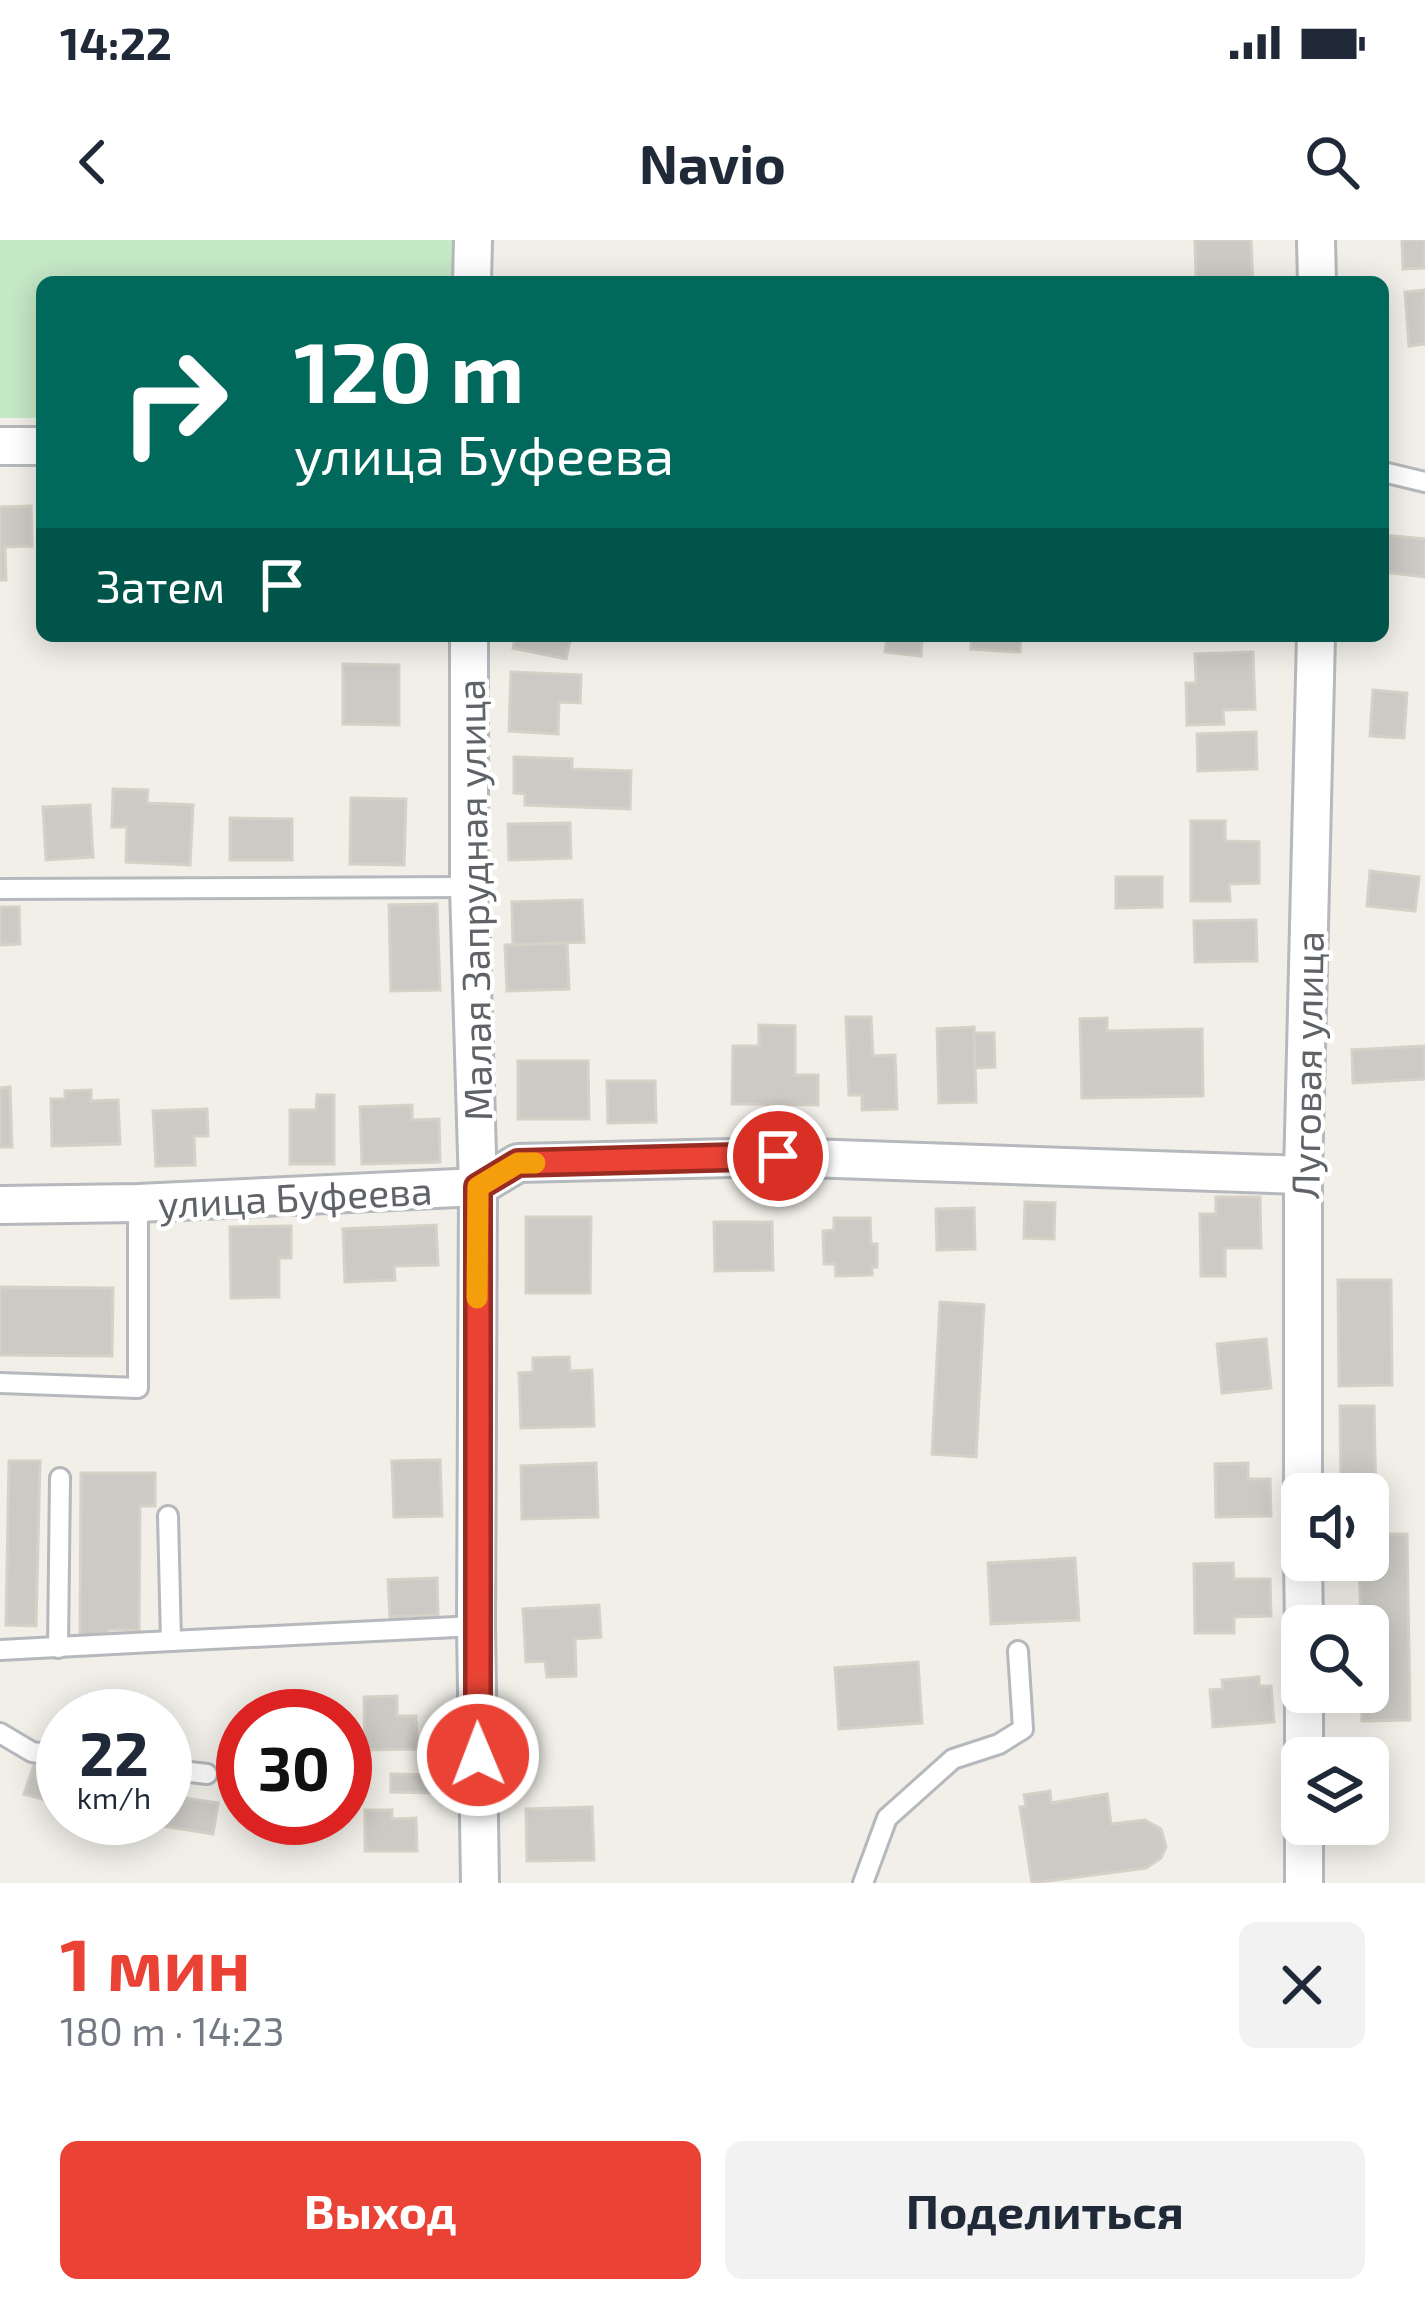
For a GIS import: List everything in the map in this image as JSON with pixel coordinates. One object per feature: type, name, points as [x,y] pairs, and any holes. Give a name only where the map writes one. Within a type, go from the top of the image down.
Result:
[{"type":"street","points":[[472,240],[472,276]]},
{"type":"street","points":[[1316,240],[1317,276]]},
{"type":"street","points":[[0,446],[36,446]]},
{"type":"street","name":"Малая Запрудная улица","points":[[469,642],[478,1187],[480,1883]]},
{"type":"street","name":"Луговая улица","points":[[1303,1473],[1303,1175],[1316,642]]},
{"type":"street","name":"улица Буфеева","points":[[0,1205],[478,1187],[518,1163],[778,1156],[1303,1175]]},
{"type":"street","points":[[1304,1845],[1304,1883]]},
{"type":"lane","points":[[1389,473],[1425,482]]},
{"type":"lane","points":[[0,889],[470,887]]},
{"type":"lane","points":[[0,1383],[138,1388],[138,1203]]},
{"type":"lane","points":[[58,1648],[60,1478]]},
{"type":"lane","points":[[168,1516],[171,1641]]},
{"type":"lane","points":[[0,1650],[476,1626]]},
{"type":"lane","points":[[863,1883],[887,1818],[953,1759],[999,1744],[1023,1729],[1018,1651]]},
{"type":"lane","points":[[0,1733],[36,1753]]},
{"type":"lane","points":[[192,1772],[207,1774]]},
{"type":"green space","points":[[0,240],[461,240],[461,276],[36,276],[36,418],[0,418]]},
{"type":"building","points":[[1195,240],[1251,240],[1253,276],[1196,276]]},
{"type":"building","points":[[1402,240],[1425,240],[1425,268],[1403,269]]},
{"type":"building","points":[[1425,290],[1425,344],[1409,346],[1405,292]]},
{"type":"building","points":[[31,506],[32,546],[5,547],[6,580],[0,580],[0,507]]},
{"type":"building","points":[[1389,536],[1425,539],[1425,577],[1389,573]]},
{"type":"building","points":[[514,642],[570,642],[566,659],[513,648]]},
{"type":"building","points":[[886,642],[922,642],[921,656],[885,652]]},
{"type":"building","points":[[971,642],[1021,642],[1020,652],[971,649]]},
{"type":"building","points":[[1253,652],[1255,709],[1223,710],[1224,724],[1187,725],[1186,683],[1196,683],[1195,654]]},
{"type":"building","points":[[343,664],[399,665],[399,725],[343,724]]},
{"type":"building","points":[[511,672],[581,675],[580,703],[559,702],[558,734],[509,731]]},
{"type":"building","points":[[1373,690],[1407,693],[1404,738],[1370,736]]},
{"type":"building","points":[[1256,732],[1257,769],[1198,771],[1197,734]]},
{"type":"building","points":[[514,757],[572,759],[572,769],[631,771],[630,809],[525,805],[525,794],[514,793]]},
{"type":"building","points":[[113,789],[148,790],[147,803],[193,805],[190,865],[126,862],[127,827],[112,827]]},
{"type":"building","points":[[351,798],[406,799],[404,865],[350,864]]},
{"type":"building","points":[[90,805],[93,857],[46,860],[43,807]]},
{"type":"building","points":[[230,818],[292,819],[292,860],[230,860]]},
{"type":"building","points":[[1191,821],[1225,821],[1225,841],[1259,842],[1259,883],[1229,884],[1230,901],[1191,901]]},
{"type":"building","points":[[570,823],[571,858],[509,860],[508,824]]},
{"type":"building","points":[[1370,871],[1419,877],[1415,911],[1367,906]]},
{"type":"building","points":[[1116,877],[1162,877],[1162,907],[1116,908]]},
{"type":"building","points":[[582,900],[584,942],[513,945],[512,902]]},
{"type":"building","points":[[437,904],[440,990],[391,991],[389,905]]},
{"type":"building","points":[[0,907],[19,907],[20,944],[0,945]]},
{"type":"building","points":[[1256,920],[1257,961],[1195,962],[1194,921]]},
{"type":"building","points":[[567,943],[569,989],[507,991],[505,945]]},
{"type":"building","points":[[846,1017],[871,1017],[873,1056],[895,1055],[897,1109],[862,1110],[862,1095],[849,1095]]},
{"type":"building","points":[[1107,1018],[1107,1031],[1202,1029],[1203,1096],[1082,1098],[1080,1019]]},
{"type":"building","points":[[759,1025],[795,1026],[795,1075],[818,1075],[818,1105],[732,1104],[733,1046],[759,1046]]},
{"type":"building","points":[[974,1027],[976,1102],[939,1103],[937,1029]]},
{"type":"building","points":[[974,1033],[994,1033],[995,1067],[975,1068]]},
{"type":"building","points":[[1425,1046],[1425,1079],[1353,1083],[1352,1050]]},
{"type":"building","points":[[518,1061],[588,1061],[589,1119],[518,1119]]},
{"type":"building","points":[[607,1081],[655,1081],[656,1122],[608,1123]]},
{"type":"building","points":[[10,1087],[12,1147],[0,1147],[0,1088]]},
{"type":"building","points":[[91,1090],[91,1101],[118,1100],[120,1144],[52,1146],[51,1099],[65,1099],[65,1091]]},
{"type":"building","points":[[317,1095],[334,1095],[334,1164],[290,1164],[290,1110],[316,1110]]},
{"type":"building","points":[[412,1105],[412,1120],[439,1119],[440,1162],[362,1164],[360,1107]]},
{"type":"building","points":[[207,1109],[208,1136],[194,1136],[195,1165],[156,1166],[153,1111]]},
{"type":"building","points":[[1216,1197],[1260,1197],[1261,1248],[1225,1248],[1225,1276],[1201,1276],[1200,1214],[1216,1214]]},
{"type":"building","points":[[1025,1202],[1055,1203],[1054,1239],[1024,1238]]},
{"type":"building","points":[[974,1208],[975,1249],[937,1250],[936,1209]]},
{"type":"building","points":[[526,1217],[591,1217],[590,1293],[526,1293]]},
{"type":"building","points":[[834,1218],[870,1218],[871,1244],[877,1244],[877,1267],[872,1267],[872,1275],[836,1276],[835,1264],[824,1264],[823,1231],[834,1230]]},
{"type":"building","points":[[714,1222],[772,1222],[773,1270],[715,1271]]},
{"type":"building","points":[[436,1225],[438,1265],[394,1266],[395,1280],[345,1282],[343,1229]]},
{"type":"building","points":[[291,1226],[291,1258],[279,1258],[279,1297],[231,1298],[230,1227]]},
{"type":"building","points":[[1338,1280],[1391,1280],[1392,1385],[1339,1386]]},
{"type":"building","points":[[0,1287],[113,1288],[112,1356],[0,1355]]},
{"type":"building","points":[[940,1302],[984,1305],[976,1457],[932,1454]]},
{"type":"building","points":[[1266,1339],[1271,1388],[1222,1393],[1217,1344]]},
{"type":"building","points":[[569,1357],[570,1371],[592,1370],[594,1426],[521,1428],[519,1373],[533,1372],[533,1358]]},
{"type":"building","points":[[1340,1406],[1374,1406],[1375,1473],[1341,1473]]},
{"type":"building","points":[[440,1460],[442,1516],[394,1517],[392,1461]]},
{"type":"building","points":[[9,1461],[40,1461],[36,1626],[6,1625]]},
{"type":"building","points":[[596,1463],[598,1517],[522,1519],[521,1466]]},
{"type":"building","points":[[1248,1463],[1248,1479],[1270,1479],[1271,1516],[1216,1517],[1215,1464]]},
{"type":"building","points":[[81,1473],[155,1473],[155,1506],[140,1506],[139,1630],[109,1630],[109,1640],[80,1640]]},
{"type":"building","points":[[1389,1534],[1407,1534],[1410,1720],[1362,1721],[1362,1713],[1389,1713],[1389,1605],[1360,1605],[1360,1581],[1389,1581]]},
{"type":"building","points":[[1075,1558],[1079,1620],[991,1624],[988,1563]]},
{"type":"building","points":[[1233,1563],[1234,1579],[1270,1579],[1271,1616],[1234,1617],[1234,1633],[1195,1633],[1194,1564]]},
{"type":"building","points":[[437,1578],[438,1615],[390,1617],[388,1580]]},
{"type":"building","points":[[599,1605],[601,1637],[575,1639],[576,1676],[547,1677],[545,1661],[526,1662],[523,1609]]},
{"type":"building","points":[[918,1662],[922,1723],[839,1729],[835,1668]]},
{"type":"building","points":[[1259,1677],[1259,1686],[1271,1686],[1274,1722],[1213,1727],[1210,1690],[1223,1689],[1222,1680]]},
{"type":"building","points":[[397,1696],[397,1716],[416,1716],[417,1749],[372,1750],[372,1697]]},
{"type":"building","points":[[36,1759],[36,1797],[24,1794]]},
{"type":"building","points":[[391,1774],[434,1775],[434,1793],[391,1792]]},
{"type":"building","points":[[1050,1791],[1051,1803],[1107,1794],[1111,1824],[1145,1820],[1161,1829],[1166,1847],[1161,1858],[1146,1868],[1032,1883],[1020,1807],[1026,1806],[1024,1795]]},
{"type":"building","points":[[192,1799],[216,1803],[213,1834],[192,1831]]},
{"type":"building","points":[[592,1807],[594,1860],[527,1861],[526,1809]]},
{"type":"building","points":[[372,1810],[392,1810],[392,1819],[416,1818],[417,1851],[365,1851],[365,1845],[372,1845]]},
{"type":"slow traffic","points":[[477,1298],[478,1187],[518,1163],[535,1163]]},
{"type":"route","points":[[478,1755],[478,1187],[518,1163],[778,1156]]}]
